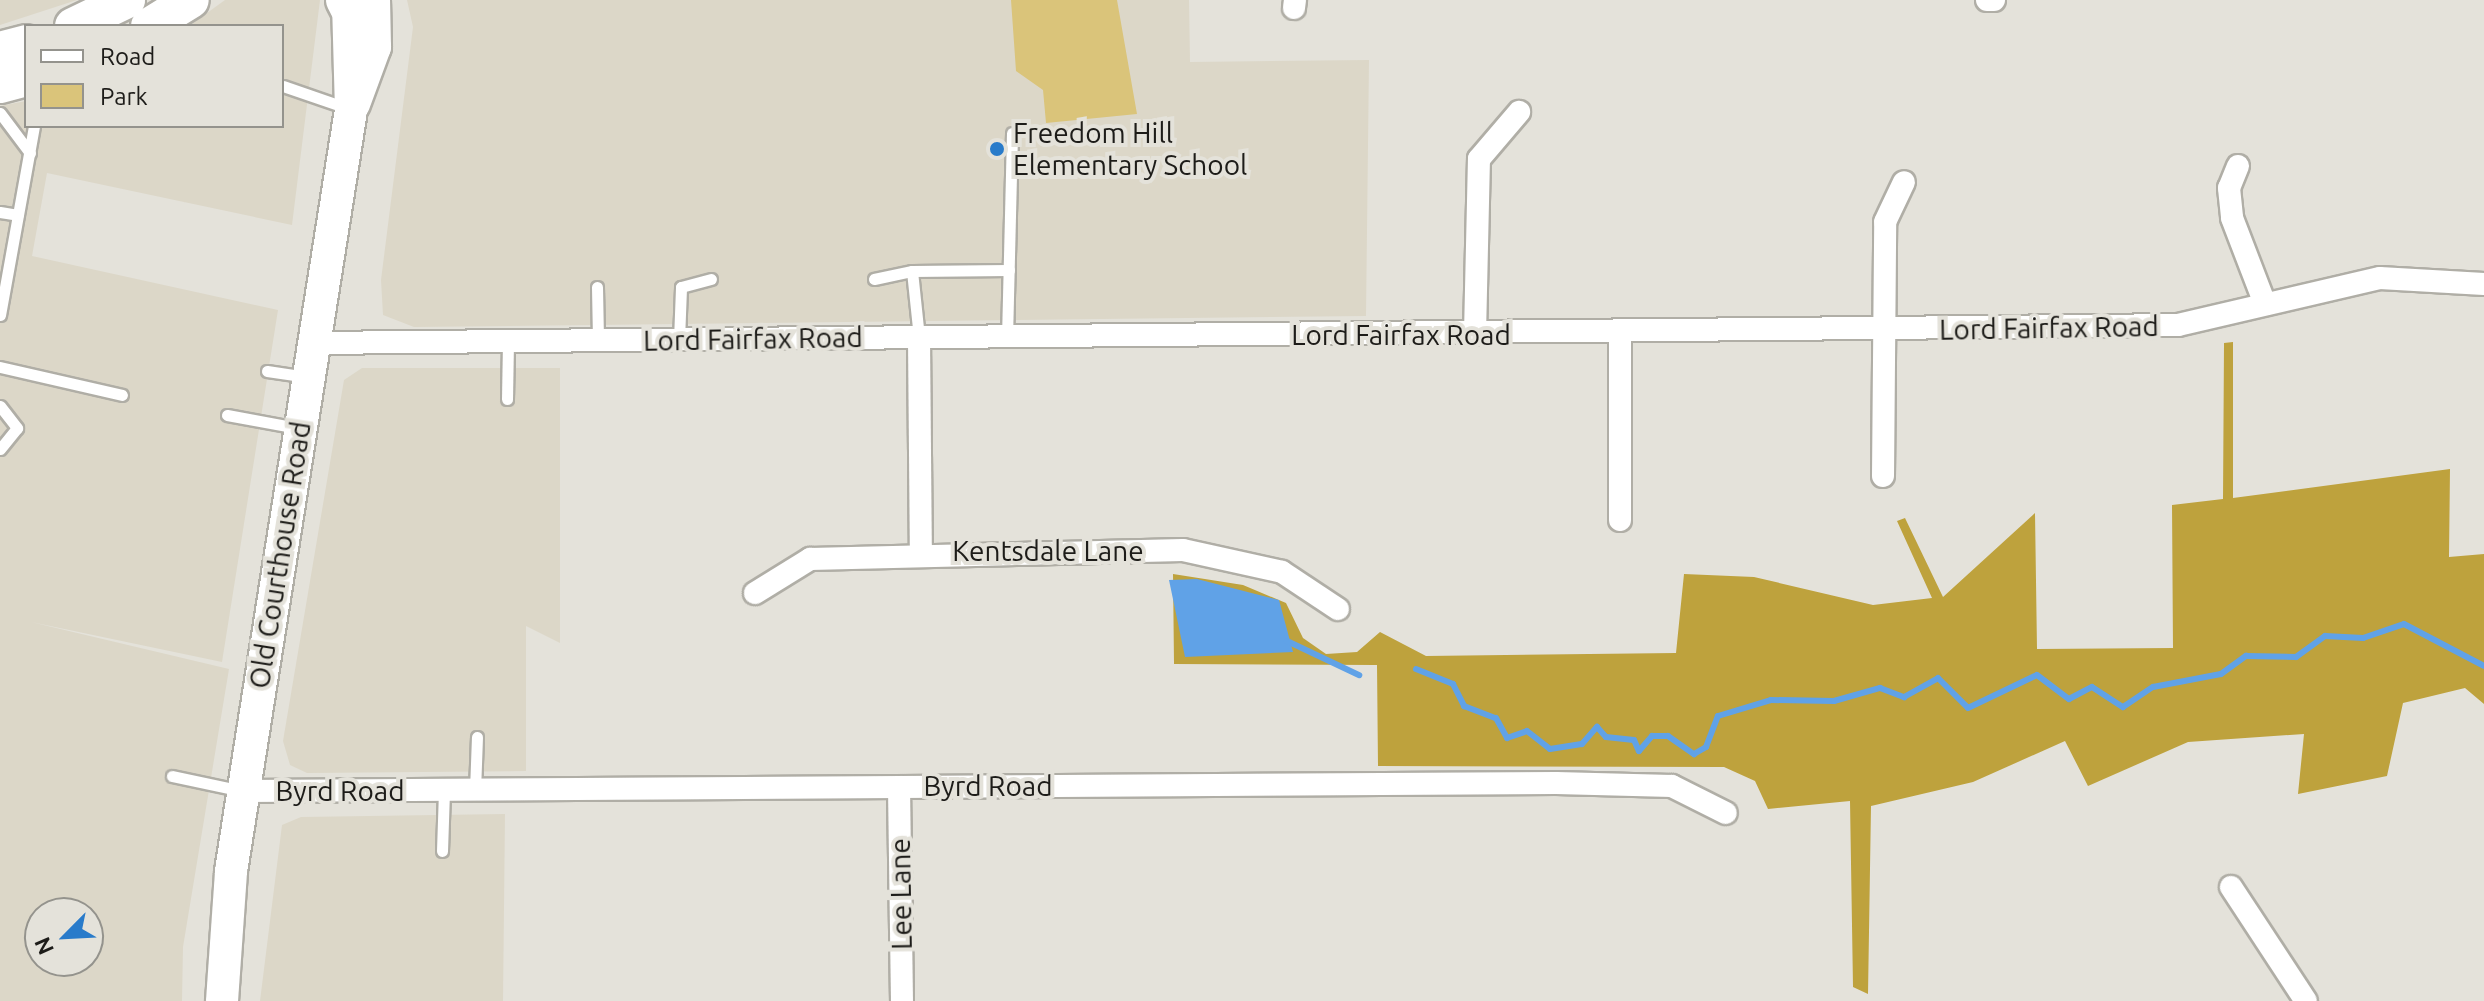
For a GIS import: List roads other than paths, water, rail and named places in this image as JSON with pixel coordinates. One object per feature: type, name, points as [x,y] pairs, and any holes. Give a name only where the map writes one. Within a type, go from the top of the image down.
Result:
[{"type":"main road","points":[[77,18],[127,0]]},
{"type":"main road","points":[[152,24],[191,0]]},
{"type":"main road","name":"Old Courthouse Road","points":[[222,1001],[244,791],[351,110],[354,2]]},
{"type":"main road","points":[[0,50],[24,44]]},
{"type":"main road","points":[[0,85],[24,79]]},
{"type":"street","points":[[1987,0],[1994,0]]},
{"type":"street","points":[[1475,334],[1479,159],[1519,112]]},
{"type":"street","points":[[2238,166],[2229,188],[2232,218],[2265,304]]},
{"type":"street","points":[[1883,476],[1885,222],[1904,182]]},
{"type":"street","name":"Lord Fairfax Road","points":[[312,343],[1620,335],[2178,325],[2265,304],[2415,275],[2484,284]]},
{"type":"street","points":[[1620,335],[1620,520]]},
{"type":"street","points":[[919,338],[921,551]]},
{"type":"street","name":"Kentsdale Lane","points":[[755,593],[810,559],[921,551],[1212,552],[1282,572],[1338,609]]},
{"type":"street","name":"Byrd Road","points":[[244,791],[1672,786],[1726,813]]},
{"type":"street","name":"Lee Lane","points":[[899,787],[902,1001]]},
{"type":"street","points":[[2231,887],[2306,1001]]},
{"type":"lane","points":[[284,86],[351,110]]},
{"type":"lane","points":[[0,113],[30,153]]},
{"type":"lane","points":[[0,315],[2,287],[34,128]]},
{"type":"lane","points":[[1007,339],[1012,133]]},
{"type":"lane","points":[[0,212],[18,215]]},
{"type":"lane","points":[[874,279],[912,271],[1009,270]]},
{"type":"lane","points":[[912,271],[919,338]]},
{"type":"lane","points":[[679,340],[681,287],[711,279]]},
{"type":"lane","points":[[597,287],[598,341]]},
{"type":"lane","points":[[507,399],[508,341]]},
{"type":"lane","points":[[0,367],[122,395]]},
{"type":"lane","points":[[267,371],[307,377]]},
{"type":"lane","points":[[0,406],[17,428],[0,449]]},
{"type":"lane","points":[[227,415],[299,428]]},
{"type":"lane","points":[[475,792],[477,737]]},
{"type":"lane","points":[[172,776],[244,791]]},
{"type":"lane","points":[[442,851],[444,791]]},
{"type":"water","points":[[1197,579],[1279,600],[1293,652],[1185,657],[1169,580]]},
{"type":"waterway","points":[[1416,669],[1453,684],[1464,706],[1496,718],[1507,738],[1527,731],[1550,749],[1582,744],[1597,727],[1606,737],[1634,740],[1639,751],[1652,736],[1668,736],[1694,754],[1706,747],[1718,716],[1771,700],[1834,701],[1880,688],[1904,697],[1938,678],[1968,708],[2037,675],[2069,699],[2092,687],[2123,707],[2153,687],[2221,674],[2246,656],[2296,657],[2325,636],[2363,638],[2404,624],[2484,666]]},
{"type":"waterway","points":[[1287,641],[1359,675]]},
{"type":"place","name":"Freedom Hill Elementary School","points":[[997,149]]}]
